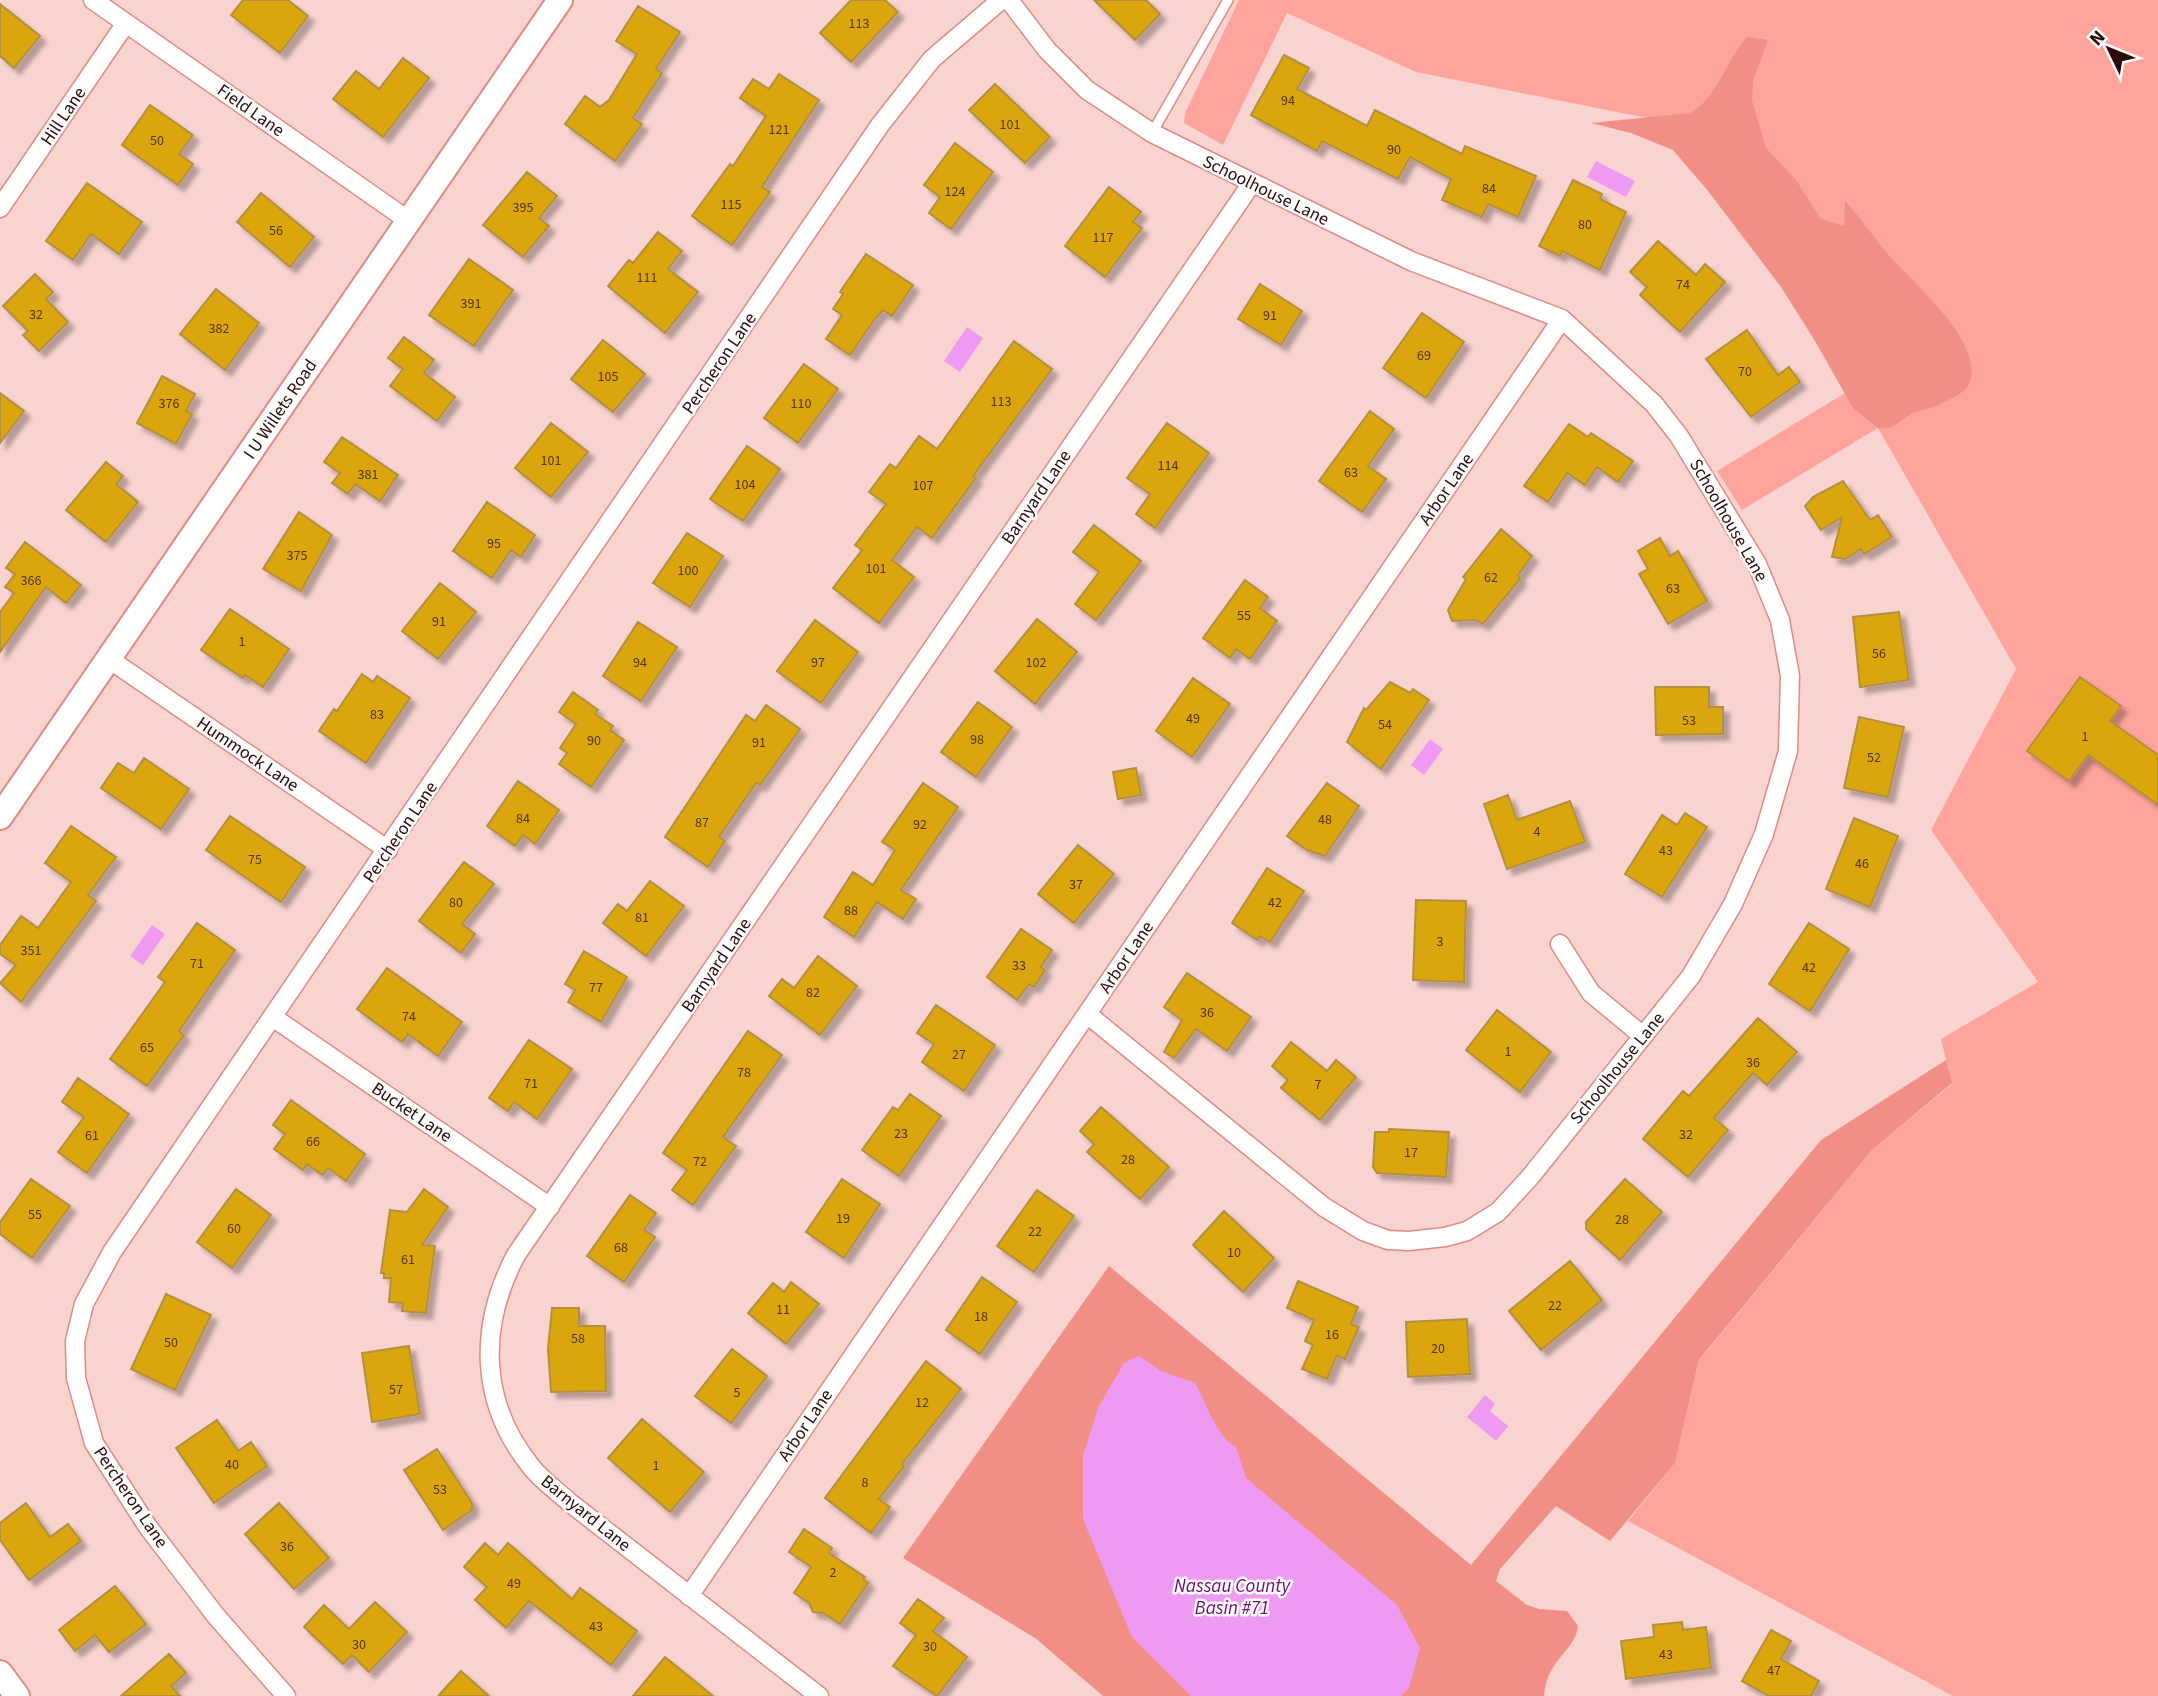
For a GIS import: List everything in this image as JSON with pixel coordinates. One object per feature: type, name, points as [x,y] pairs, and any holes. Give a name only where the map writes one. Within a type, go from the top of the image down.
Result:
[{"type":"main road","name":"I U Willets Road","points":[[0,817],[560,0]]},
{"type":"main road","points":[[0,1673],[17,1696]]},
{"type":"street","name":"Field Lane","points":[[93,0],[409,221]]},
{"type":"street","name":"Percheron Lane","points":[[286,1696],[216,1616],[148,1527],[94,1443],[76,1378],[75,1341],[84,1304],[111,1252],[274,1018],[880,125],[932,60],[1001,0]]},
{"type":"street","name":"Schoolhouse Lane","points":[[1009,0],[1047,50],[1087,90],[1153,133],[1411,261],[1562,319],[1654,404],[1679,436],[1721,501],[1770,591],[1780,620],[1790,676],[1787,751],[1764,834],[1733,904],[1690,976],[1531,1177],[1498,1212],[1468,1231],[1409,1241],[1388,1240],[1363,1231],[1324,1207],[1087,1014]]},
{"type":"street","name":"Hill Lane","points":[[0,208],[126,23]]},
{"type":"street","name":"Barnyard Lane","points":[[819,1696],[689,1596],[534,1470],[512,1439],[494,1391],[488,1350],[494,1306],[516,1255],[1251,183]]},
{"type":"street","name":"Arbor Lane","points":[[689,1596],[1562,319]]},
{"type":"street","name":"Hummock Lane","points":[[109,659],[388,850]]},
{"type":"street","points":[[1560,944],[1591,993],[1643,1036]]},
{"type":"street","name":"Bucket Lane","points":[[274,1018],[550,1207]]},
{"type":"lane","points":[[1153,133],[1228,0]]},
{"type":"shaded area","points":[[1239,0],[2158,0],[2158,1696],[1953,1696],[1628,1521],[1675,1463],[1699,1361],[1872,1150],[1952,1084],[1941,1039],[2038,982],[1931,830],[2016,669],[1878,428],[1742,510],[1717,471],[1855,387],[1707,130],[1416,72],[1287,13],[1223,145],[1184,123],[1185,113]]},
{"type":"shaded area","points":[[1747,37],[1768,40],[1753,81],[1752,100],[1766,148],[1796,180],[1821,219],[1844,226],[1845,201],[1892,259],[1945,315],[1967,350],[1971,366],[1970,382],[1958,395],[1937,406],[1914,412],[1892,426],[1878,428],[1853,408],[1781,287],[1708,191],[1673,150],[1631,133],[1591,123],[1690,113],[1699,107],[1714,89]]},
{"type":"shaded area","points":[[1946,1060],[1952,1083],[1872,1150],[1699,1360],[1675,1463],[1610,1541],[1556,1506],[1500,1569],[1496,1581],[1527,1605],[1539,1609],[1567,1611],[1578,1626],[1572,1643],[1550,1673],[1544,1696],[1103,1696],[1035,1638],[903,1558],[1109,1266],[1471,1565],[1821,1140]]},
{"type":"water","points":[[1596,161],[1635,181],[1626,197],[1587,177]]},
{"type":"water","points":[[967,327],[983,338],[960,372],[944,361]]},
{"type":"water","points":[[1430,739],[1443,749],[1424,775],[1411,765]]},
{"type":"water","points":[[152,925],[165,934],[143,965],[130,956]]},
{"type":"water","name":"Nassau County Basin #71","points":[[1139,1356],[1161,1371],[1195,1383],[1217,1428],[1236,1447],[1246,1478],[1397,1605],[1420,1648],[1409,1688],[1401,1696],[1191,1696],[1132,1637],[1083,1519],[1083,1456],[1098,1408],[1124,1363]]},
{"type":"water","points":[[1485,1395],[1495,1404],[1490,1411],[1508,1426],[1496,1441],[1467,1417]]},
{"type":"building","points":[[243,0],[288,0],[308,16],[280,53],[231,15]]},
{"type":"building","points":[[851,0],[885,0],[898,12],[851,62],[820,33]]},
{"type":"building","points":[[1094,0],[1146,0],[1160,14],[1135,40]]},
{"type":"building","points":[[0,4],[40,36],[14,68],[0,56]]},
{"type":"building","points":[[638,6],[680,32],[656,69],[662,73],[633,118],[642,124],[615,161],[565,124],[585,96],[600,107],[609,100],[637,54],[616,41]]},
{"type":"building","points":[[1284,55],[1309,68],[1297,89],[1367,126],[1375,110],[1462,154],[1465,146],[1536,176],[1518,217],[1488,204],[1482,217],[1442,200],[1451,179],[1410,157],[1398,179],[1322,141],[1317,151],[1251,115]]},
{"type":"building","points":[[403,58],[429,78],[383,137],[333,99],[356,71],[379,89]]},
{"type":"building","points":[[779,74],[819,100],[762,187],[770,192],[732,245],[692,216],[730,164],[733,166],[766,116],[740,98],[753,79],[769,89]]},
{"type":"building","points":[[995,84],[1050,137],[1025,163],[969,110]]},
{"type":"building","points":[[150,105],[193,135],[179,154],[193,164],[178,185],[122,145]]},
{"type":"building","points":[[955,143],[993,172],[951,229],[929,213],[940,197],[924,185]]},
{"type":"building","points":[[527,172],[557,196],[539,218],[549,226],[523,257],[483,225]]},
{"type":"building","points":[[1573,180],[1602,194],[1600,199],[1626,212],[1600,270],[1562,251],[1560,256],[1539,246]]},
{"type":"building","points":[[87,183],[142,222],[119,254],[91,234],[73,260],[46,241]]},
{"type":"building","points":[[1109,187],[1141,212],[1133,222],[1142,228],[1105,277],[1065,246]]},
{"type":"building","points":[[261,193],[314,237],[290,267],[237,222]]},
{"type":"building","points":[[658,232],[682,251],[668,269],[698,292],[665,333],[608,286],[629,260],[633,263]]},
{"type":"building","points":[[1658,241],[1696,275],[1705,264],[1725,282],[1680,332],[1640,295],[1647,287],[1630,272]]},
{"type":"building","points":[[866,254],[913,285],[892,316],[883,310],[850,355],[826,339],[842,315],[833,309],[843,294],[840,292]]},
{"type":"building","points":[[469,259],[513,290],[474,346],[429,315]]},
{"type":"building","points":[[35,274],[53,292],[46,299],[68,322],[39,351],[23,335],[28,331],[3,306]]},
{"type":"building","points":[[1260,284],[1302,311],[1281,345],[1238,319]]},
{"type":"building","points":[[216,289],[259,323],[225,370],[180,334]]},
{"type":"building","points":[[1422,313],[1464,342],[1426,398],[1383,368]]},
{"type":"building","points":[[1747,330],[1778,375],[1789,367],[1800,382],[1751,417],[1706,359]]},
{"type":"building","points":[[404,337],[434,360],[424,373],[455,397],[437,421],[390,386],[403,369],[388,358]]},
{"type":"building","points":[[603,340],[645,374],[613,412],[571,379]]},
{"type":"building","points":[[1014,341],[1052,369],[973,476],[976,478],[932,538],[917,527],[892,560],[914,577],[879,623],[833,588],[862,550],[855,545],[886,504],[869,492],[890,464],[896,468],[919,436],[937,449]]},
{"type":"building","points":[[804,364],[838,389],[798,443],[764,418]]},
{"type":"building","points":[[162,376],[195,394],[186,411],[192,414],[176,444],[137,423]]},
{"type":"building","points":[[0,393],[24,411],[0,443]]},
{"type":"building","points":[[1370,411],[1394,429],[1368,466],[1386,479],[1362,512],[1319,481]]},
{"type":"building","points":[[551,423],[588,452],[551,497],[515,468]]},
{"type":"building","points":[[1167,423],[1209,453],[1155,528],[1136,514],[1150,494],[1127,478]]},
{"type":"building","points":[[1569,424],[1588,437],[1591,433],[1633,461],[1618,482],[1597,467],[1585,485],[1567,473],[1548,502],[1524,486]]},
{"type":"building","points":[[342,437],[398,475],[380,501],[355,484],[348,494],[332,483],[340,473],[324,462]]},
{"type":"building","points":[[747,446],[780,469],[743,521],[710,499]]},
{"type":"building","points":[[106,462],[123,476],[116,484],[138,502],[106,542],[66,510]]},
{"type":"building","points":[[1843,481],[1870,520],[1878,515],[1892,537],[1864,554],[1861,549],[1845,559],[1832,557],[1842,517],[1821,530],[1805,506],[1813,497]]},
{"type":"building","points":[[487,502],[535,535],[521,557],[511,550],[492,578],[453,551]]},
{"type":"building","points":[[299,512],[332,535],[301,591],[263,569]]},
{"type":"building","points":[[1094,525],[1141,561],[1096,620],[1075,604],[1099,572],[1073,552]]},
{"type":"building","points":[[1501,529],[1532,556],[1518,575],[1520,579],[1483,624],[1476,620],[1452,621],[1448,610],[1466,579],[1463,577]]},
{"type":"building","points":[[687,533],[723,556],[690,607],[653,583]]},
{"type":"building","points":[[1660,538],[1670,556],[1678,551],[1707,601],[1668,624],[1639,574],[1648,569],[1638,551]]},
{"type":"building","points":[[25,542],[81,585],[66,603],[46,587],[0,652],[0,612],[14,593],[5,587],[15,574],[6,568]]},
{"type":"building","points":[[1245,580],[1268,597],[1260,608],[1277,621],[1250,659],[1236,649],[1230,658],[1203,638]]},
{"type":"building","points":[[440,583],[476,612],[438,659],[402,631]]},
{"type":"building","points":[[230,609],[289,649],[263,687],[245,675],[243,678],[201,650]]},
{"type":"building","points":[[1899,612],[1909,680],[1860,687],[1853,617]]},
{"type":"building","points":[[1037,619],[1077,652],[1035,704],[995,671]]},
{"type":"building","points":[[815,620],[858,652],[821,703],[777,671]]},
{"type":"building","points":[[638,622],[677,647],[641,701],[603,676]]},
{"type":"building","points":[[362,674],[373,682],[377,676],[410,698],[366,763],[319,731],[334,709],[337,711]]},
{"type":"building","points":[[2080,677],[2121,706],[2110,721],[2158,755],[2158,805],[2088,755],[2069,781],[2027,751]]},
{"type":"building","points":[[1193,678],[1230,704],[1192,757],[1156,731]]},
{"type":"building","points":[[1390,682],[1410,693],[1413,689],[1429,700],[1381,769],[1347,742],[1364,708],[1366,710]]},
{"type":"building","points":[[1655,687],[1709,687],[1709,707],[1723,707],[1723,734],[1656,735]]},
{"type":"building","points":[[573,692],[598,710],[595,714],[613,726],[610,730],[624,740],[591,787],[559,764],[567,753],[560,748],[576,724],[559,712]]},
{"type":"building","points":[[978,702],[1012,727],[976,777],[941,752]]},
{"type":"building","points":[[766,705],[800,729],[760,785],[756,783],[719,837],[725,841],[708,867],[665,837],[746,715],[755,721]]},
{"type":"building","points":[[1859,717],[1904,727],[1888,797],[1844,788]]},
{"type":"building","points":[[144,758],[189,789],[161,829],[101,788],[118,763],[134,773]]},
{"type":"building","points":[[1136,768],[1141,795],[1118,799],[1113,772]]},
{"type":"building","points":[[518,781],[559,810],[535,844],[523,835],[515,846],[487,826]]},
{"type":"building","points":[[923,783],[958,807],[901,890],[916,899],[903,919],[877,902],[854,937],[824,917],[853,872],[873,885],[895,850],[882,842]]},
{"type":"building","points":[[1327,783],[1359,806],[1325,856],[1307,850],[1287,836]]},
{"type":"building","points":[[1508,795],[1517,820],[1570,801],[1585,842],[1507,869],[1484,804]]},
{"type":"building","points":[[1685,813],[1707,827],[1662,897],[1625,874],[1662,815],[1677,825]]},
{"type":"building","points":[[230,816],[305,867],[281,902],[206,850]]},
{"type":"building","points":[[1854,818],[1898,836],[1870,907],[1826,889]]},
{"type":"building","points":[[71,826],[116,857],[88,895],[96,901],[21,1002],[0,983],[16,965],[0,954],[0,945],[21,916],[38,928],[71,882],[45,863]]},
{"type":"building","points":[[1078,845],[1114,874],[1074,923],[1038,894]]},
{"type":"building","points":[[464,862],[494,884],[462,924],[475,934],[461,953],[419,921]]},
{"type":"building","points":[[1267,868],[1304,891],[1270,942],[1260,936],[1257,940],[1232,923]]},
{"type":"building","points":[[650,881],[684,906],[646,956],[603,923],[618,904],[627,911]]},
{"type":"building","points":[[1416,900],[1466,901],[1464,982],[1413,980]]},
{"type":"building","points":[[197,923],[235,950],[179,1031],[184,1035],[147,1086],[110,1059],[165,982],[158,977]]},
{"type":"building","points":[[1809,923],[1849,949],[1810,1011],[1769,984]]},
{"type":"building","points":[[1021,929],[1052,950],[1041,967],[1045,970],[1034,987],[1029,984],[1017,1000],[987,977]]},
{"type":"building","points":[[584,951],[627,977],[601,1022],[568,1002],[575,990],[565,984]]},
{"type":"building","points":[[818,956],[857,986],[820,1035],[769,996],[782,979],[794,988]]},
{"type":"building","points":[[387,968],[462,1022],[438,1056],[408,1034],[402,1042],[357,1009]]},
{"type":"building","points":[[1187,973],[1251,1017],[1227,1051],[1196,1029],[1174,1058],[1164,1052],[1182,1020],[1164,1007]]},
{"type":"building","points":[[936,1005],[995,1045],[964,1091],[922,1062],[934,1044],[917,1033]]},
{"type":"building","points":[[1497,1010],[1551,1052],[1520,1092],[1466,1050]]},
{"type":"building","points":[[1758,1018],[1797,1052],[1767,1085],[1753,1073],[1714,1118],[1728,1130],[1688,1177],[1643,1139],[1683,1091],[1689,1096]]},
{"type":"building","points":[[748,1031],[782,1055],[723,1137],[736,1146],[693,1205],[672,1190],[687,1170],[663,1153]]},
{"type":"building","points":[[529,1040],[572,1069],[537,1119],[514,1102],[508,1111],[489,1098]]},
{"type":"building","points":[[1291,1042],[1327,1071],[1336,1060],[1356,1077],[1320,1120],[1281,1088],[1288,1080],[1272,1066]]},
{"type":"building","points":[[78,1078],[129,1114],[87,1173],[58,1152],[84,1117],[62,1102]]},
{"type":"building","points":[[910,1094],[941,1116],[899,1176],[862,1150],[893,1107],[898,1110]]},
{"type":"building","points":[[291,1100],[365,1154],[346,1181],[328,1168],[322,1175],[307,1164],[303,1170],[274,1149],[285,1134],[273,1125]]},
{"type":"building","points":[[1101,1107],[1169,1167],[1140,1199],[1087,1152],[1094,1144],[1080,1131]]},
{"type":"building","points":[[1389,1129],[1449,1132],[1446,1177],[1377,1173],[1373,1167],[1375,1132],[1389,1132]]},
{"type":"building","points":[[31,1179],[70,1206],[32,1258],[0,1234],[0,1222]]},
{"type":"building","points":[[842,1179],[880,1204],[844,1258],[806,1232]]},
{"type":"building","points":[[1625,1179],[1662,1212],[1620,1260],[1586,1229],[1586,1222]]},
{"type":"building","points":[[236,1189],[271,1215],[232,1268],[197,1242]]},
{"type":"building","points":[[424,1189],[448,1207],[422,1245],[435,1246],[426,1313],[402,1311],[403,1303],[389,1302],[391,1278],[384,1278],[384,1273],[381,1273],[390,1210],[407,1212]]},
{"type":"building","points":[[1037,1190],[1074,1216],[1034,1272],[997,1246]]},
{"type":"building","points":[[630,1195],[656,1213],[644,1230],[655,1237],[624,1282],[587,1256]]},
{"type":"building","points":[[1224,1211],[1274,1258],[1243,1292],[1193,1245]]},
{"type":"building","points":[[1570,1261],[1602,1300],[1541,1350],[1509,1311]]},
{"type":"building","points":[[982,1277],[1017,1302],[980,1354],[946,1330]]},
{"type":"building","points":[[1298,1281],[1358,1307],[1351,1324],[1359,1327],[1345,1359],[1337,1355],[1327,1379],[1302,1369],[1313,1345],[1305,1341],[1314,1320],[1287,1308]]},
{"type":"building","points":[[791,1282],[819,1304],[786,1344],[748,1313],[773,1283],[784,1292]]},
{"type":"building","points":[[166,1294],[211,1315],[175,1390],[131,1369]]},
{"type":"building","points":[[552,1308],[579,1308],[579,1326],[605,1326],[606,1391],[551,1392],[548,1349]]},
{"type":"building","points":[[1467,1319],[1470,1374],[1408,1377],[1406,1322]]},
{"type":"building","points":[[409,1346],[420,1414],[372,1422],[362,1353]]},
{"type":"building","points":[[732,1349],[767,1376],[731,1423],[695,1396]]},
{"type":"building","points":[[926,1361],[961,1389],[902,1464],[904,1466],[879,1499],[890,1507],[871,1533],[825,1498]]},
{"type":"building","points":[[642,1419],[704,1472],[670,1512],[608,1458]]},
{"type":"building","points":[[217,1420],[238,1451],[251,1442],[267,1466],[214,1503],[176,1448]]},
{"type":"building","points":[[437,1449],[472,1503],[472,1510],[443,1530],[404,1470]]},
{"type":"building","points":[[26,1503],[50,1537],[68,1524],[81,1541],[29,1580],[0,1540],[0,1523]]},
{"type":"building","points":[[279,1503],[329,1558],[294,1589],[245,1534]]},
{"type":"building","points":[[804,1529],[832,1548],[829,1553],[865,1577],[863,1579],[868,1583],[840,1624],[823,1613],[813,1612],[809,1603],[794,1593],[811,1567],[789,1552]]},
{"type":"building","points":[[485,1543],[498,1555],[508,1543],[572,1599],[580,1588],[637,1631],[611,1665],[529,1601],[506,1628],[475,1600],[487,1587],[464,1567]]},
{"type":"building","points":[[115,1586],[146,1624],[109,1652],[95,1635],[75,1651],[59,1630]]},
{"type":"building","points":[[918,1599],[944,1618],[933,1631],[967,1657],[937,1696],[893,1666],[916,1635],[900,1623]]},
{"type":"building","points":[[375,1602],[407,1632],[369,1672],[352,1655],[343,1664],[304,1627],[324,1605],[349,1629]]},
{"type":"building","points":[[1682,1622],[1683,1630],[1706,1627],[1711,1668],[1626,1679],[1621,1641],[1654,1637],[1653,1625]]},
{"type":"building","points":[[1771,1630],[1791,1641],[1781,1659],[1819,1681],[1811,1696],[1769,1696],[1742,1681]]},
{"type":"building","points":[[169,1654],[186,1673],[171,1686],[180,1696],[121,1696]]},
{"type":"building","points":[[665,1657],[713,1696],[633,1696]]},
{"type":"building","points":[[461,1671],[489,1696],[438,1696]]}]
